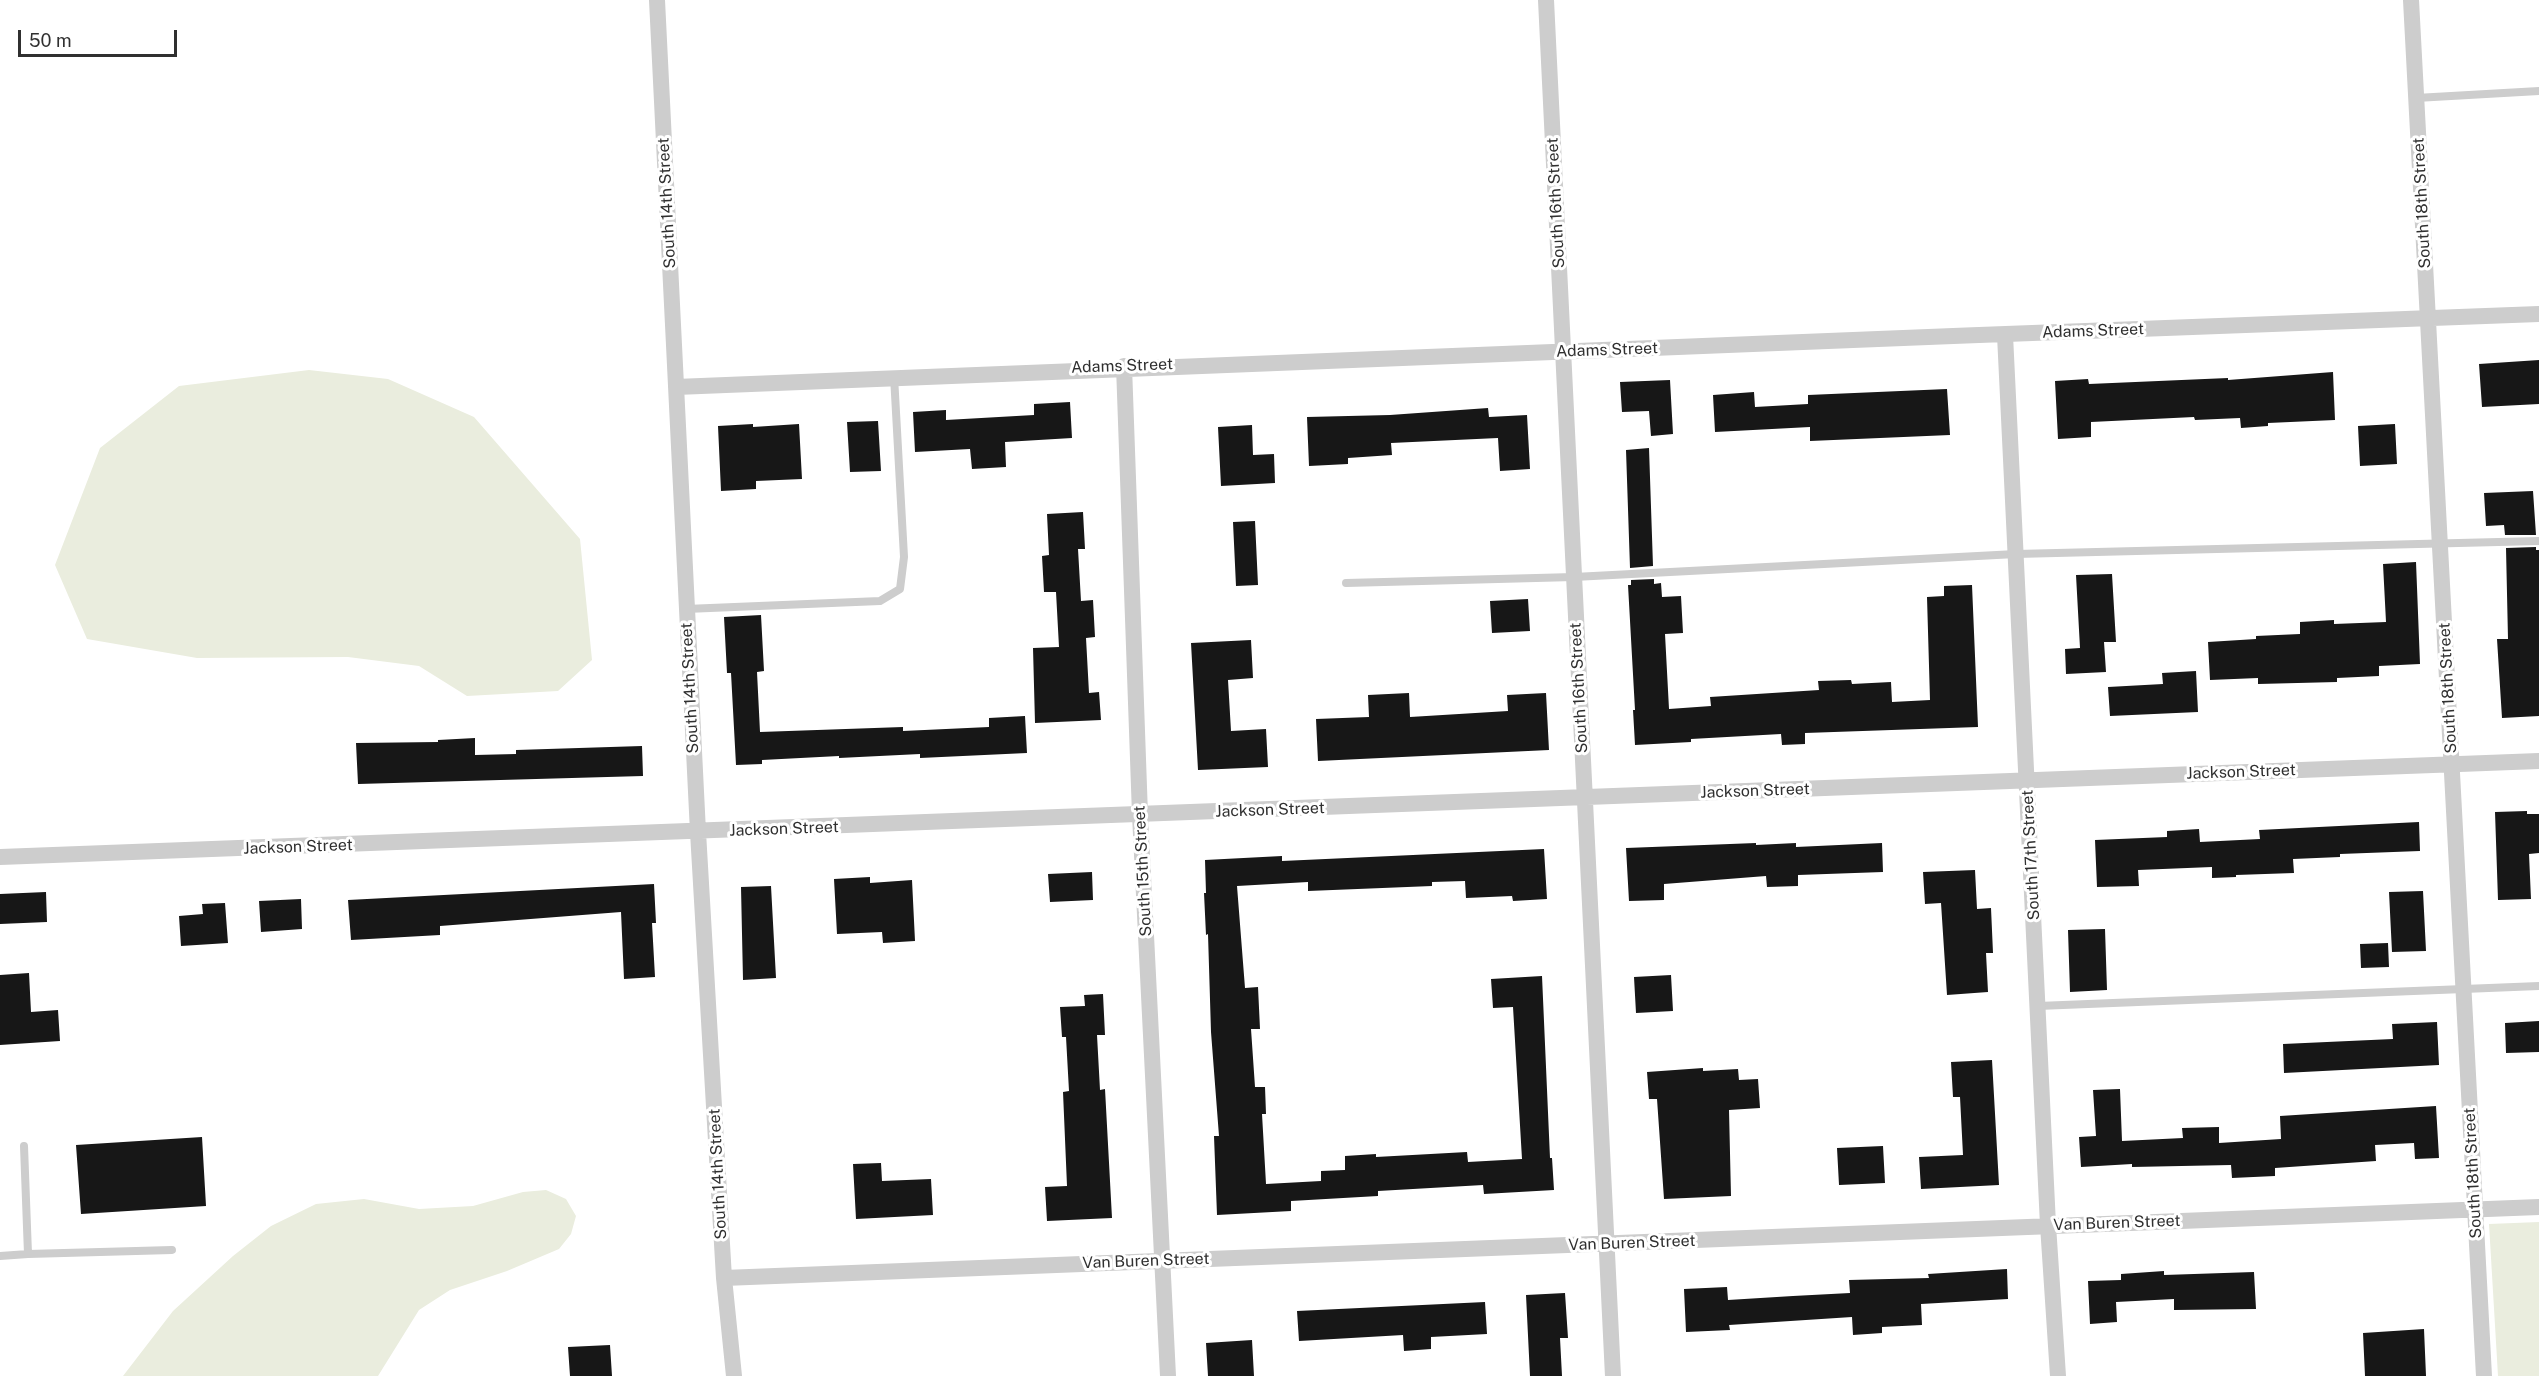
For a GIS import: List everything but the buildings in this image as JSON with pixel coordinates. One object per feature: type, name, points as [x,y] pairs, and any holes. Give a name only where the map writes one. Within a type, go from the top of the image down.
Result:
[{"type":"street","name":"South 14th Street","points":[[657,0],[698,832],[724,1278],[734,1376]]},
{"type":"street","name":"South 16th Street","points":[[1546,0],[1613,1376]]},
{"type":"street","name":"South 18th Street","points":[[2411,0],[2484,1376]]},
{"type":"street","name":"Adams Street","points":[[676,387],[1124,366],[1562,352],[2539,314]]},
{"type":"street","name":"South 17th Street","points":[[2005,335],[2048,1225],[2058,1376]]},
{"type":"street","name":"South 15th Street","points":[[1124,366],[1140,815],[1168,1376]]},
{"type":"street","name":"Jackson Street","points":[[0,857],[2539,761]]},
{"type":"street","name":"Van Buren Street","points":[[724,1278],[2539,1207]]},
{"type":"lane","points":[[2416,98],[2539,91]]},
{"type":"lane","points":[[686,609],[880,602],[900,589],[904,557],[894,376]]},
{"type":"lane","points":[[1346,583],[1574,578],[2016,554],[2539,541]]},
{"type":"lane","points":[[2038,1005],[2539,986]]},
{"type":"lane","points":[[24,1146],[28,1254]]},
{"type":"lane","points":[[0,1256],[172,1250]]},
{"type":"shaded area","points":[[309,370],[388,379],[474,417],[580,539],[592,660],[558,691],[467,696],[419,666],[348,657],[197,658],[87,639],[55,565],[100,448],[179,386]]},
{"type":"shaded area","points":[[546,1190],[566,1199],[576,1216],[571,1234],[559,1249],[507,1271],[450,1290],[419,1310],[378,1376],[123,1376],[173,1311],[233,1256],[271,1226],[316,1204],[364,1199],[419,1209],[473,1206],[523,1192]]},
{"type":"shaded area","points":[[2539,1222],[2539,1376],[2498,1376],[2489,1224]]}]
